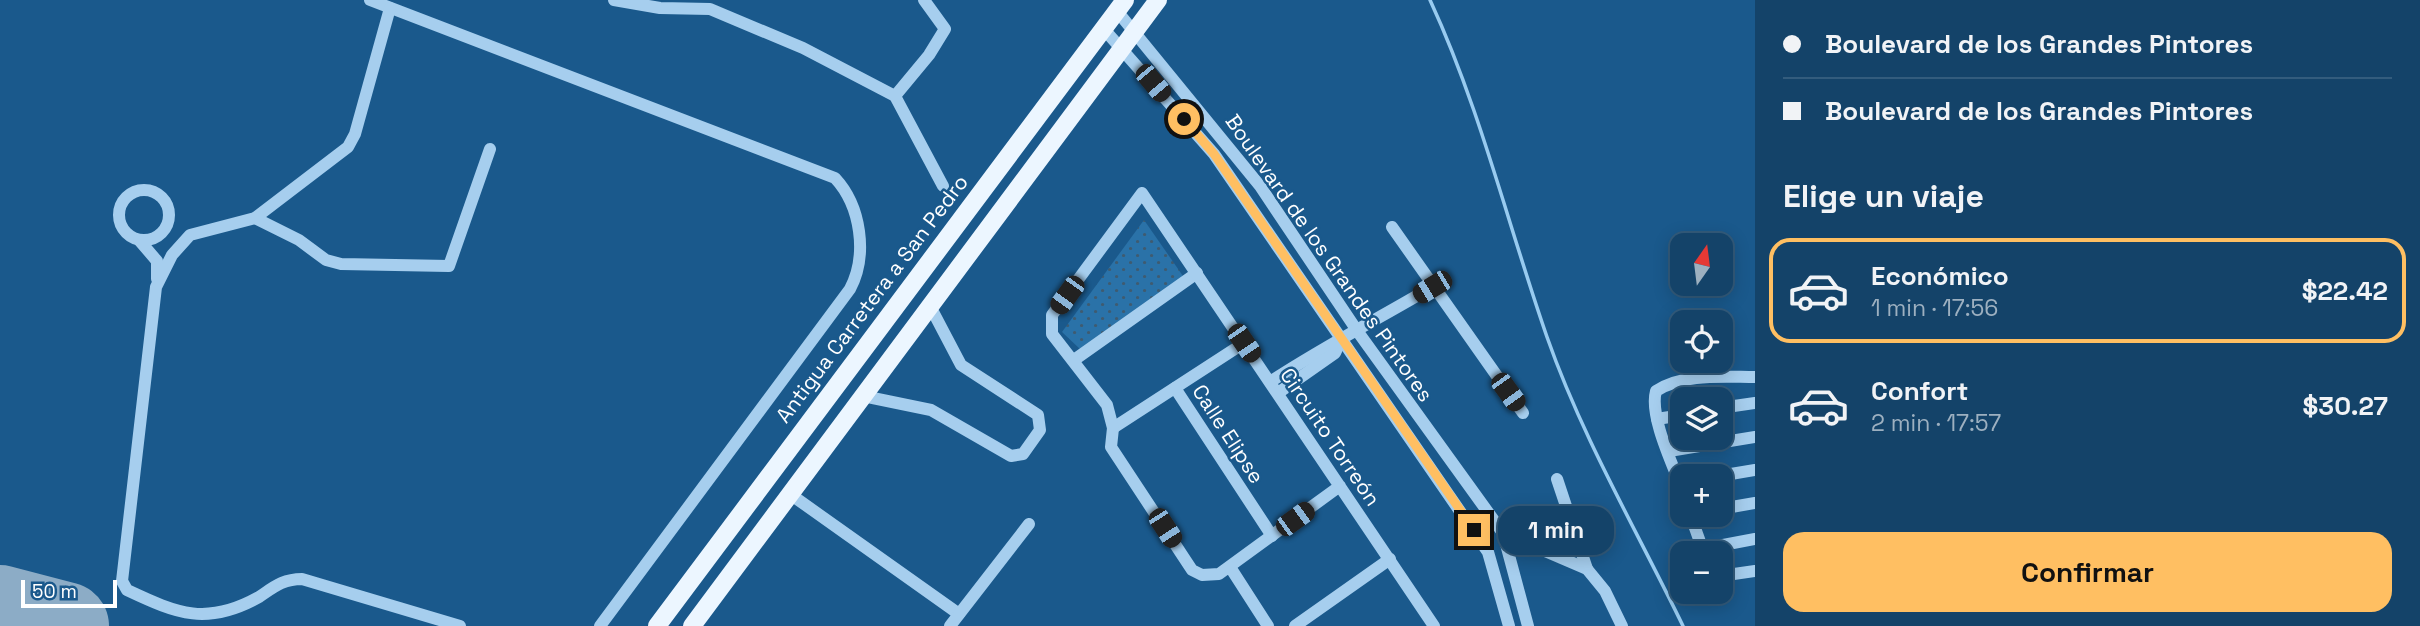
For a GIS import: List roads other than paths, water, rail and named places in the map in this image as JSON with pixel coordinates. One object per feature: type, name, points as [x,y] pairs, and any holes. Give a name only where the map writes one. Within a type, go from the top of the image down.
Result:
[{"type":"main road","points":[[692,626],[1158,0]]},
{"type":"main road","name":"Antigua Carretera a San Pedro","points":[[657,626],[1121,5]]},
{"type":"street","points":[[370,0],[835,178],[849,196],[860,245],[859,272],[850,289],[600,626]]},
{"type":"street","points":[[614,0],[660,8],[709,5],[803,48],[895,96],[943,186]]},
{"type":"street","points":[[895,96],[929,55],[945,29],[924,0]]},
{"type":"street","name":"Boulevard de los Grandes Pintores","points":[[1121,5],[1136,30],[1260,186],[1358,332],[1503,533],[1528,626]]},
{"type":"street","points":[[156,286],[172,255],[190,235],[256,218],[348,147],[355,134],[390,8]]},
{"type":"street","name":"Boulevard de los Grandes Pintores","points":[[1103,27],[1214,154],[1489,552],[1509,626]]},
{"type":"street","points":[[256,218],[299,240],[326,260],[341,264],[449,266],[490,149]]},
{"type":"street","points":[[172,255],[166,204],[155,192],[138,190],[130,194],[124,199],[118,216],[125,232],[139,240],[157,261],[122,571],[127,590],[191,617],[213,617],[229,613],[285,579],[302,579],[460,626]]},
{"type":"street","name":"Circuito Torreón","points":[[1113,428],[1107,405],[1052,334],[1052,315],[1142,193],[1434,626]]},
{"type":"street","points":[[167,223],[190,235]]},
{"type":"street","points":[[139,240],[155,237],[167,223]]},
{"type":"street","points":[[1392,227],[1523,413]]},
{"type":"street","points":[[1074,360],[1197,273]]},
{"type":"street","points":[[1274,387],[1335,353],[1342,338],[1358,332],[1432,287]]},
{"type":"street","points":[[863,396],[931,410],[1011,456],[1023,454],[1029,446],[1040,430],[1038,415],[961,365],[930,306]]},
{"type":"street","points":[[1244,343],[1113,428],[1111,447],[1192,570],[1202,575],[1219,574],[1340,486]]},
{"type":"street","points":[[1674,464],[1657,419],[1653,401],[1656,391],[1666,385],[1708,377],[1755,377]]},
{"type":"street","name":"Calle Elipse","points":[[1175,388],[1272,536]]},
{"type":"street","points":[[1733,406],[1755,403]]},
{"type":"street","points":[[1657,419],[1670,417]]},
{"type":"street","points":[[1669,451],[1755,437]]},
{"type":"street","points":[[1733,474],[1755,470]]},
{"type":"street","points":[[1557,479],[1587,569],[1605,591],[1622,626]]},
{"type":"street","points":[[790,494],[959,614]]},
{"type":"street","points":[[1733,507],[1755,503]]},
{"type":"street","points":[[950,626],[1029,524]]},
{"type":"street","points":[[1489,552],[1503,533],[1587,569]]},
{"type":"street","points":[[1733,544],[1755,539]]},
{"type":"street","points":[[1295,626],[1390,559]]},
{"type":"street","points":[[1230,567],[1268,626]]},
{"type":"street","points":[[1733,574],[1755,571]]},
{"type":"waterway","points":[[1430,0],[1464,82],[1561,374],[1593,447],[1683,626]]}]
